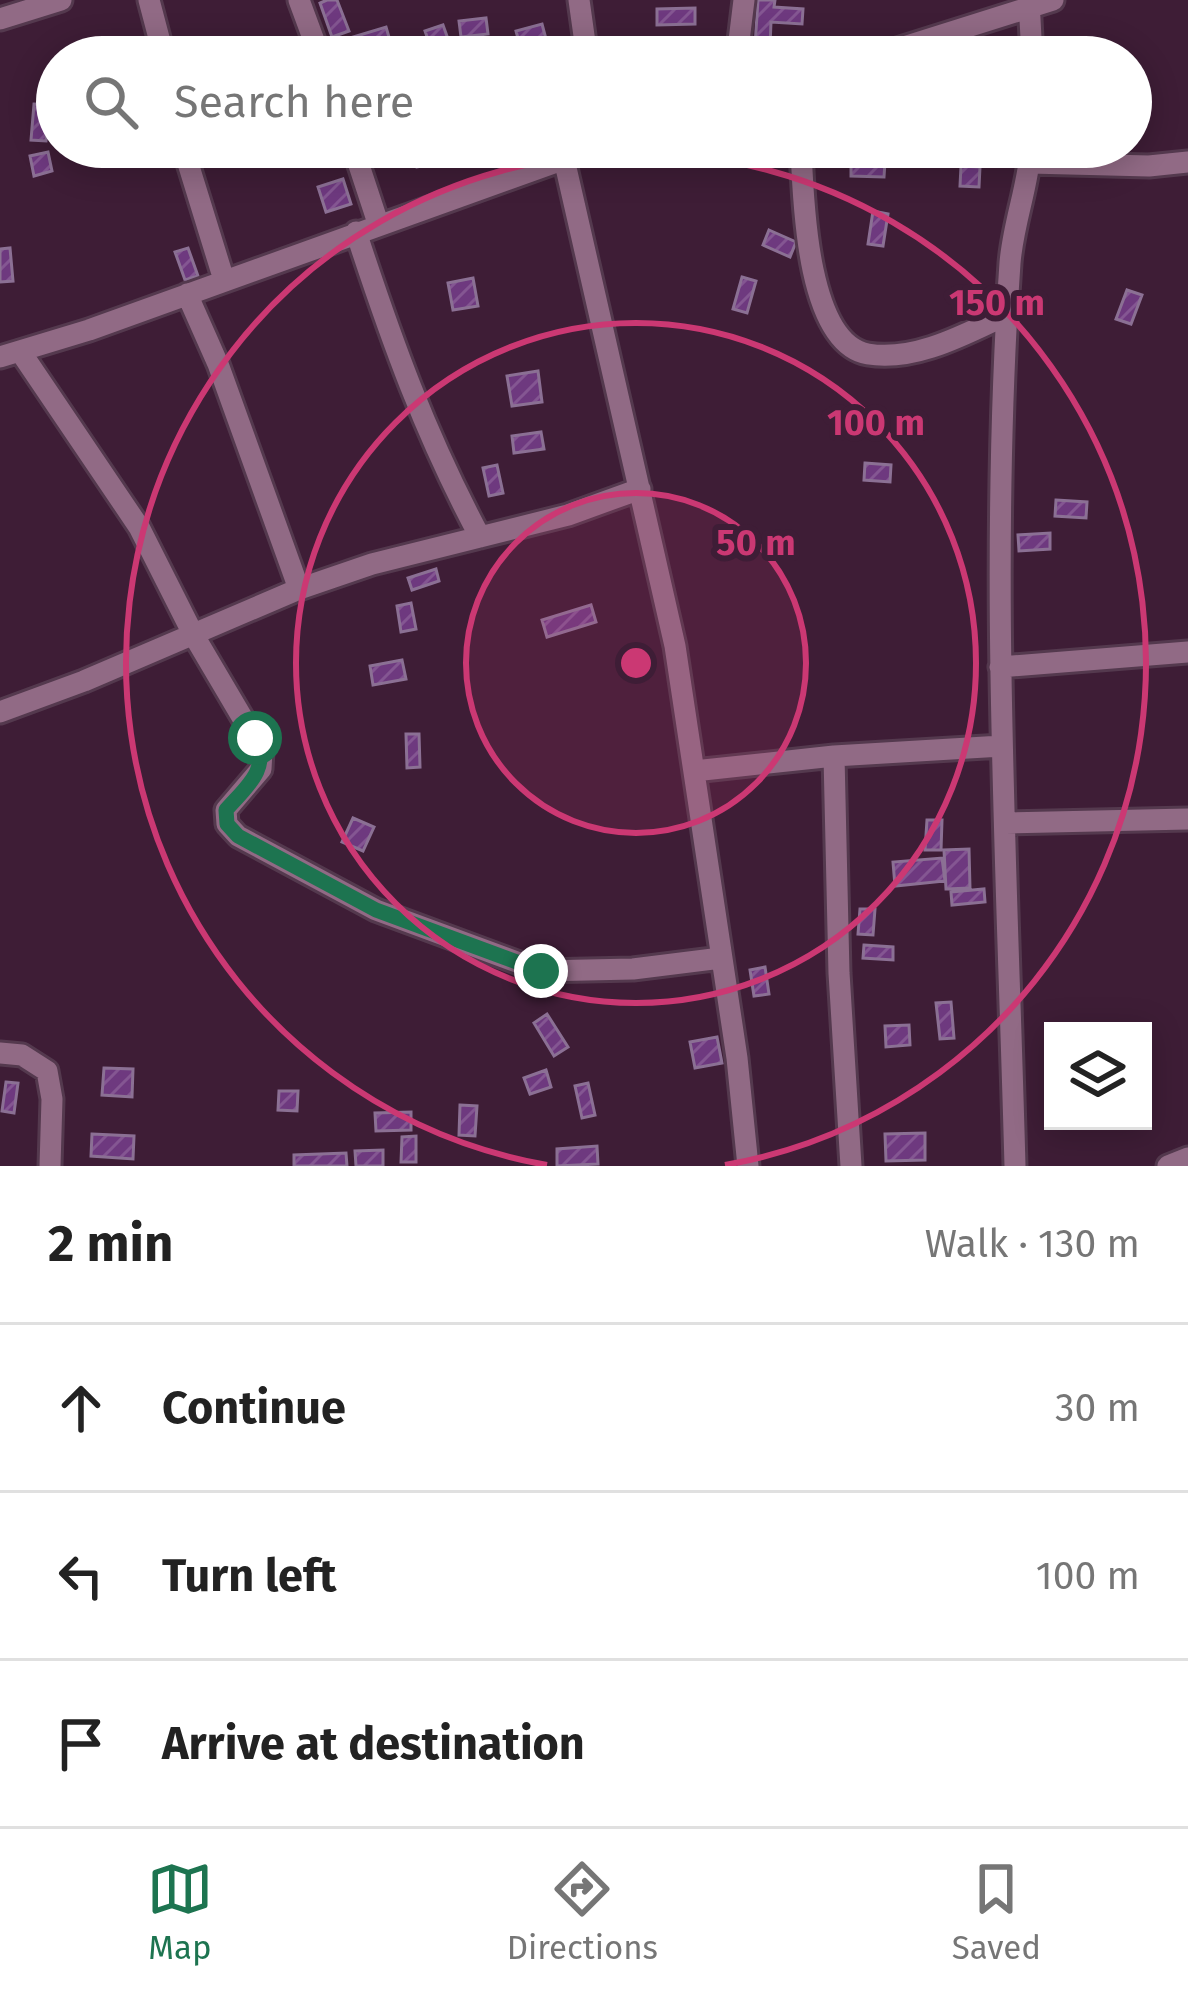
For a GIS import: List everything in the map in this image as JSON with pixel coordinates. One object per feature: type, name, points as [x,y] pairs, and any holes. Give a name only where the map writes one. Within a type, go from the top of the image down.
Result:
[{"type":"street","points":[[0,19],[62,0]]},
{"type":"street","points":[[149,0],[158,36]]},
{"type":"street","points":[[299,0],[312,36]]},
{"type":"street","points":[[579,0],[584,36]]},
{"type":"street","points":[[740,36],[744,0]]},
{"type":"street","points":[[935,36],[1053,0]]},
{"type":"street","points":[[1030,4],[1031,36]]},
{"type":"street","points":[[1152,166],[1188,163]]},
{"type":"street","points":[[189,168],[224,280]]},
{"type":"street","points":[[360,168],[378,223]]},
{"type":"street","points":[[539,168],[10,354],[139,527],[262,751],[261,770],[226,810],[227,824],[238,836],[376,910],[541,971],[633,969],[721,958]]},
{"type":"street","points":[[567,168],[676,646],[737,1058],[748,1166]]},
{"type":"street","points":[[802,168],[807,248],[835,333],[865,354],[910,352],[956,339],[1008,314]]},
{"type":"street","points":[[1015,1166],[1000,667],[1010,259],[1028,168]]},
{"type":"street","points":[[356,232],[405,381],[440,463],[480,537]]},
{"type":"street","points":[[187,293],[218,364],[299,589]]},
{"type":"street","points":[[2,705],[194,634],[299,589],[373,564],[568,515],[640,489]]},
{"type":"street","points":[[1000,667],[1188,652]]},
{"type":"street","points":[[694,771],[834,756],[1002,746]]},
{"type":"street","points":[[834,756],[839,973],[851,1166]]},
{"type":"street","points":[[1006,823],[1188,819]]},
{"type":"street","points":[[0,1053],[22,1055],[47,1071],[52,1099],[50,1166]]},
{"type":"street","points":[[1168,1166],[1188,1158]]},
{"type":"building","points":[[337,0],[349,31],[332,36],[320,3]]},
{"type":"building","points":[[758,0],[775,0],[774,7],[803,9],[802,24],[771,22],[770,36],[756,36]]},
{"type":"building","points":[[695,8],[695,24],[657,25],[657,9]]},
{"type":"building","points":[[486,18],[488,34],[461,36],[459,21]]},
{"type":"building","points":[[542,24],[545,36],[517,36],[516,31]]},
{"type":"building","points":[[443,25],[447,36],[427,36],[425,31]]},
{"type":"building","points":[[386,27],[389,36],[356,36]]},
{"type":"building","points":[[34,104],[36,104],[36,140],[31,140]]},
{"type":"building","points":[[36,155],[36,168],[52,171],[34,176],[30,156]]},
{"type":"building","points":[[851,168],[885,168],[884,177],[851,176]]},
{"type":"building","points":[[961,168],[980,168],[979,187],[960,186]]},
{"type":"building","points":[[343,179],[351,204],[326,212],[318,187]]},
{"type":"building","points":[[873,211],[888,214],[883,246],[868,244]]},
{"type":"building","points":[[769,230],[796,242],[790,257],[763,245]]},
{"type":"building","points":[[10,248],[13,281],[0,282],[0,249]]},
{"type":"building","points":[[188,248],[198,276],[185,280],[175,252]]},
{"type":"building","points":[[742,277],[756,281],[747,313],[733,309]]},
{"type":"building","points":[[473,278],[478,306],[453,310],[448,283]]},
{"type":"building","points":[[1127,290],[1142,295],[1131,324],[1116,319]]},
{"type":"building","points":[[538,371],[542,402],[512,406],[507,376]]},
{"type":"building","points":[[541,432],[544,449],[514,453],[512,436]]},
{"type":"building","points":[[865,463],[891,465],[890,482],[864,480]]},
{"type":"building","points":[[497,465],[503,493],[489,496],[483,468]]},
{"type":"building","points":[[1056,500],[1087,502],[1086,518],[1055,516]]},
{"type":"building","points":[[1050,533],[1050,549],[1019,551],[1018,535]]},
{"type":"building","points":[[436,569],[439,581],[412,590],[408,578]]},
{"type":"building","points":[[411,603],[416,629],[401,632],[397,606]]},
{"type":"building","points":[[591,605],[596,622],[547,637],[542,620]]},
{"type":"building","points":[[402,660],[406,679],[373,685],[370,666]]},
{"type":"building","points":[[406,734],[419,734],[420,767],[407,768]]},
{"type":"building","points":[[353,818],[374,827],[363,851],[342,842]]},
{"type":"building","points":[[927,820],[942,820],[941,850],[925,850]]},
{"type":"building","points":[[969,849],[970,888],[946,889],[944,850]]},
{"type":"building","points":[[942,858],[945,881],[895,886],[893,862]]},
{"type":"building","points":[[984,889],[985,902],[952,905],[951,892]]},
{"type":"building","points":[[860,909],[875,909],[873,935],[858,934]]},
{"type":"building","points":[[864,945],[893,947],[893,960],[863,958]]},
{"type":"building","points":[[765,967],[769,994],[754,996],[750,970]]},
{"type":"building","points":[[951,1002],[954,1038],[940,1039],[936,1003]]},
{"type":"building","points":[[547,1014],[568,1047],[554,1056],[534,1023]]},
{"type":"building","points":[[909,1025],[910,1045],[886,1047],[885,1026]]},
{"type":"building","points":[[717,1037],[722,1063],[695,1068],[690,1042]]},
{"type":"building","points":[[104,1068],[133,1069],[132,1097],[102,1095]]},
{"type":"building","points":[[546,1070],[551,1087],[530,1094],[524,1078]]},
{"type":"building","points":[[6,1082],[18,1083],[14,1113],[2,1111]]},
{"type":"building","points":[[588,1083],[595,1115],[582,1118],[575,1086]]},
{"type":"building","points":[[279,1091],[298,1091],[297,1111],[278,1110]]},
{"type":"building","points":[[460,1105],[477,1106],[475,1136],[459,1135]]},
{"type":"building","points":[[411,1112],[411,1130],[376,1131],[375,1113]]},
{"type":"building","points":[[925,1133],[925,1160],[886,1161],[885,1134]]},
{"type":"building","points":[[92,1134],[134,1136],[133,1159],[91,1156]]},
{"type":"building","points":[[416,1136],[416,1162],[401,1162],[402,1137]]},
{"type":"building","points":[[597,1146],[598,1164],[557,1166],[557,1149]]},
{"type":"building","points":[[383,1150],[383,1166],[356,1166],[355,1151]]},
{"type":"building","points":[[346,1153],[347,1166],[294,1166],[294,1155]]},
{"type":"route","points":[[255,738],[262,751],[261,770],[226,810],[227,824],[238,836],[376,910],[541,971]]}]
